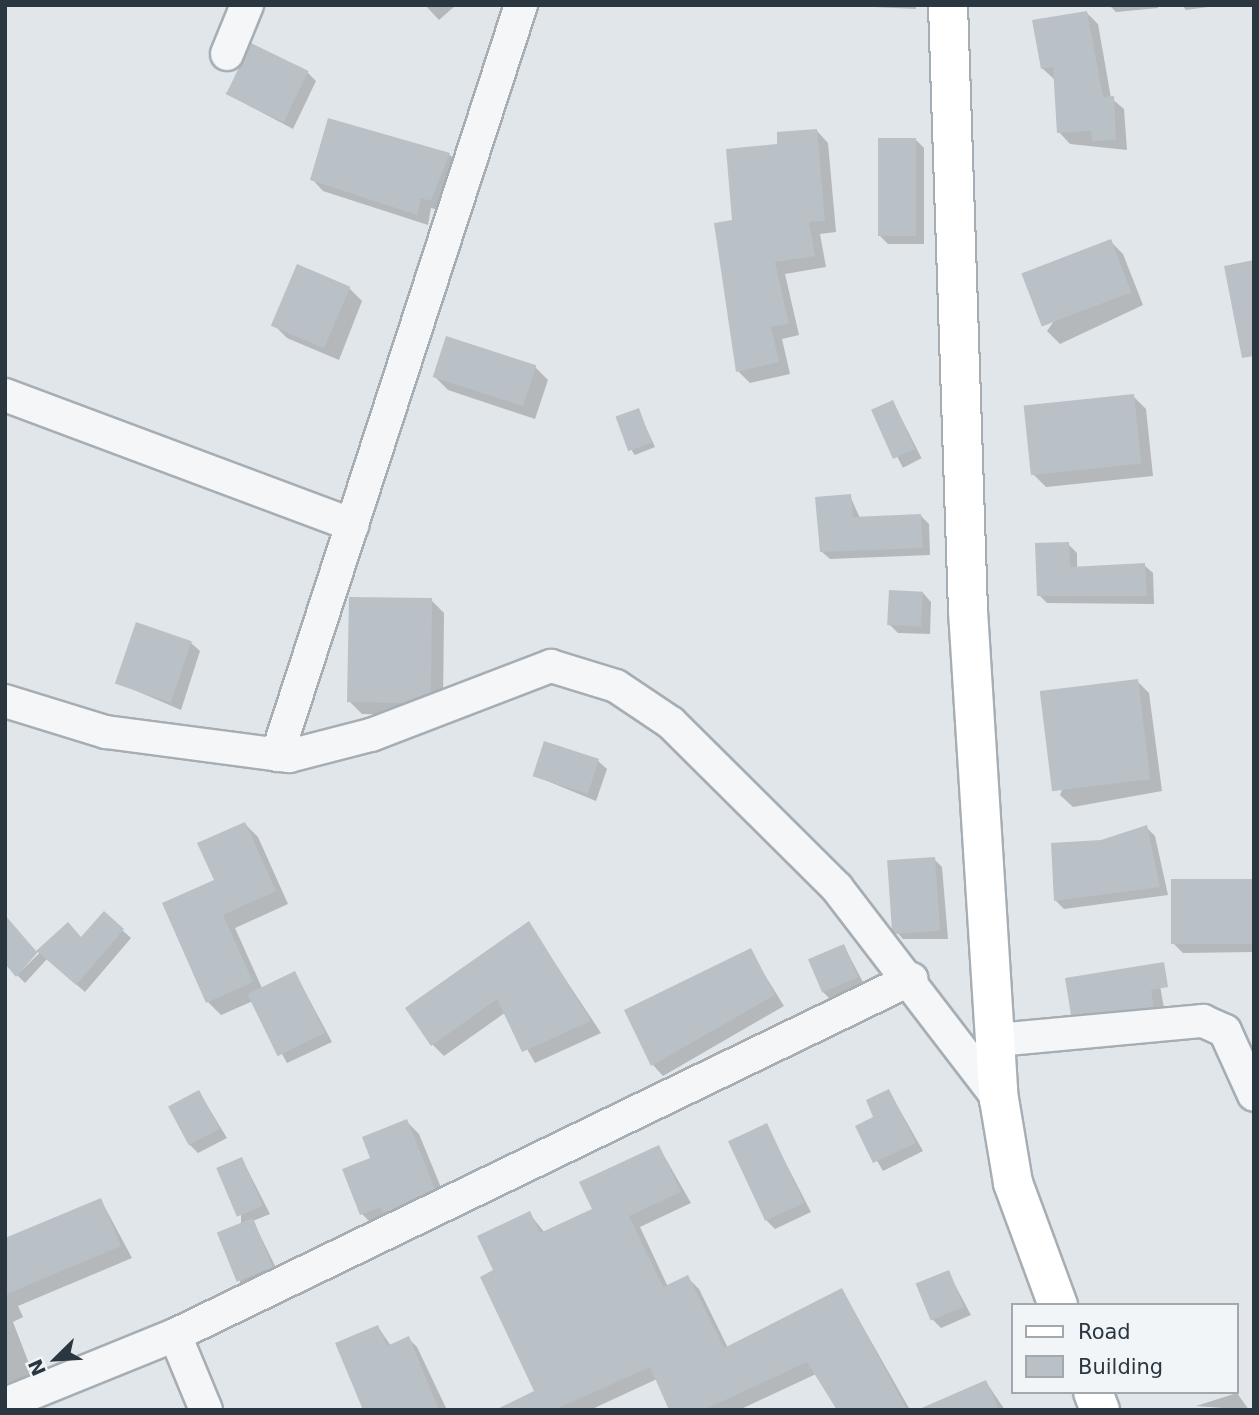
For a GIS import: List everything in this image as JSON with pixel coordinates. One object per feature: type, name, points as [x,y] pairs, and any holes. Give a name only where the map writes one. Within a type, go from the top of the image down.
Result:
[{"type":"street","points":[[227,54],[247,5]]},
{"type":"street","points":[[278,755],[521,5]]},
{"type":"street","points":[[948,5],[968,611],[999,1099],[1013,1183],[1057,1303]]},
{"type":"street","points":[[5,395],[352,525]]},
{"type":"street","points":[[5,701],[106,732],[278,755],[371,735],[551,666],[581,673],[616,686],[671,723],[837,888],[911,979],[999,1099]]},
{"type":"street","points":[[5,1404],[175,1335],[911,979]]},
{"type":"street","points":[[997,1040],[1203,1021],[1226,1031],[1254,1095]]},
{"type":"street","points":[[175,1335],[206,1410]]},
{"type":"building","points":[[1087,11],[1103,97],[1114,96],[1116,140],[1092,141],[1091,131],[1057,133],[1053,67],[1041,69],[1032,20]]},
{"type":"building","points":[[251,43],[309,71],[284,122],[226,94]]},
{"type":"building","points":[[328,118],[450,153],[431,201],[421,198],[417,215],[310,180]]},
{"type":"building","points":[[817,129],[825,221],[809,222],[815,256],[775,262],[789,324],[771,327],[779,362],[736,372],[714,223],[732,220],[726,149],[777,144],[777,132]]},
{"type":"building","points":[[878,138],[916,138],[916,236],[878,236]]},
{"type":"building","points":[[1111,239],[1131,292],[1042,327],[1021,273]]},
{"type":"building","points":[[1254,260],[1254,356],[1242,358],[1224,266]]},
{"type":"building","points":[[297,264],[350,287],[324,348],[271,326]]},
{"type":"building","points":[[446,336],[536,365],[523,406],[433,377]]},
{"type":"building","points":[[1134,394],[1141,464],[1031,475],[1024,406]]},
{"type":"building","points":[[893,400],[915,449],[893,459],[871,410]]},
{"type":"building","points":[[639,408],[652,443],[628,451],[616,417]]},
{"type":"building","points":[[851,494],[853,517],[921,514],[923,548],[820,552],[815,497]]},
{"type":"building","points":[[1069,542],[1070,567],[1145,563],[1147,596],[1037,596],[1035,543]]},
{"type":"building","points":[[889,590],[923,592],[921,627],[887,625]]},
{"type":"building","points":[[349,597],[432,598],[431,692],[403,703],[347,702]]},
{"type":"building","points":[[136,622],[192,641],[171,703],[115,683]]},
{"type":"building","points":[[1138,679],[1150,779],[1052,791],[1040,691]]},
{"type":"building","points":[[544,741],[599,759],[588,794],[533,776]]},
{"type":"building","points":[[245,822],[276,891],[223,915],[253,982],[206,1003],[162,903],[214,880],[197,843]]},
{"type":"building","points":[[1147,825],[1160,887],[1054,901],[1051,843],[1101,840]]},
{"type":"building","points":[[935,857],[940,931],[892,934],[887,860]]},
{"type":"building","points":[[1171,879],[1254,879],[1254,944],[1171,944]]},
{"type":"building","points":[[104,911],[124,929],[76,985],[38,952],[16,977],[5,964],[5,915],[36,951],[68,922],[81,937]]},
{"type":"building","points":[[529,921],[591,1021],[522,1052],[497,999],[431,1046],[405,1008]]},
{"type":"building","points":[[844,944],[858,977],[822,992],[808,959]]},
{"type":"building","points":[[751,948],[775,995],[651,1066],[624,1010]]},
{"type":"building","points":[[1164,962],[1168,987],[1151,990],[1154,1007],[1071,1015],[1065,978]]},
{"type":"building","points":[[295,971],[325,1033],[278,1056],[247,994]]},
{"type":"building","points":[[889,1089],[916,1143],[873,1163],[855,1126],[873,1117],[866,1100]]},
{"type":"building","points":[[199,1090],[220,1129],[189,1145],[168,1106]]},
{"type":"building","points":[[407,1119],[435,1189],[384,1214],[381,1207],[360,1215],[342,1169],[370,1158],[362,1137]]},
{"type":"building","points":[[767,1123],[804,1203],[765,1221],[728,1141]]},
{"type":"building","points":[[659,1145],[681,1192],[629,1216],[663,1287],[688,1275],[724,1348],[842,1288],[907,1410],[837,1410],[807,1362],[704,1410],[669,1410],[650,1367],[554,1410],[495,1410],[534,1391],[480,1277],[493,1270],[477,1236],[530,1211],[540,1233],[592,1209],[579,1182]]},
{"type":"building","points":[[242,1157],[263,1206],[237,1217],[216,1168]]},
{"type":"building","points":[[101,1198],[121,1246],[5,1295],[5,1238]]},
{"type":"building","points":[[253,1218],[273,1267],[237,1282],[217,1233]]},
{"type":"building","points":[[949,1270],[964,1307],[931,1321],[916,1283]]},
{"type":"building","points":[[378,1325],[387,1346],[409,1336],[439,1410],[363,1410],[335,1343]]},
{"type":"building","points":[[986,1380],[999,1410],[917,1410]]}]
